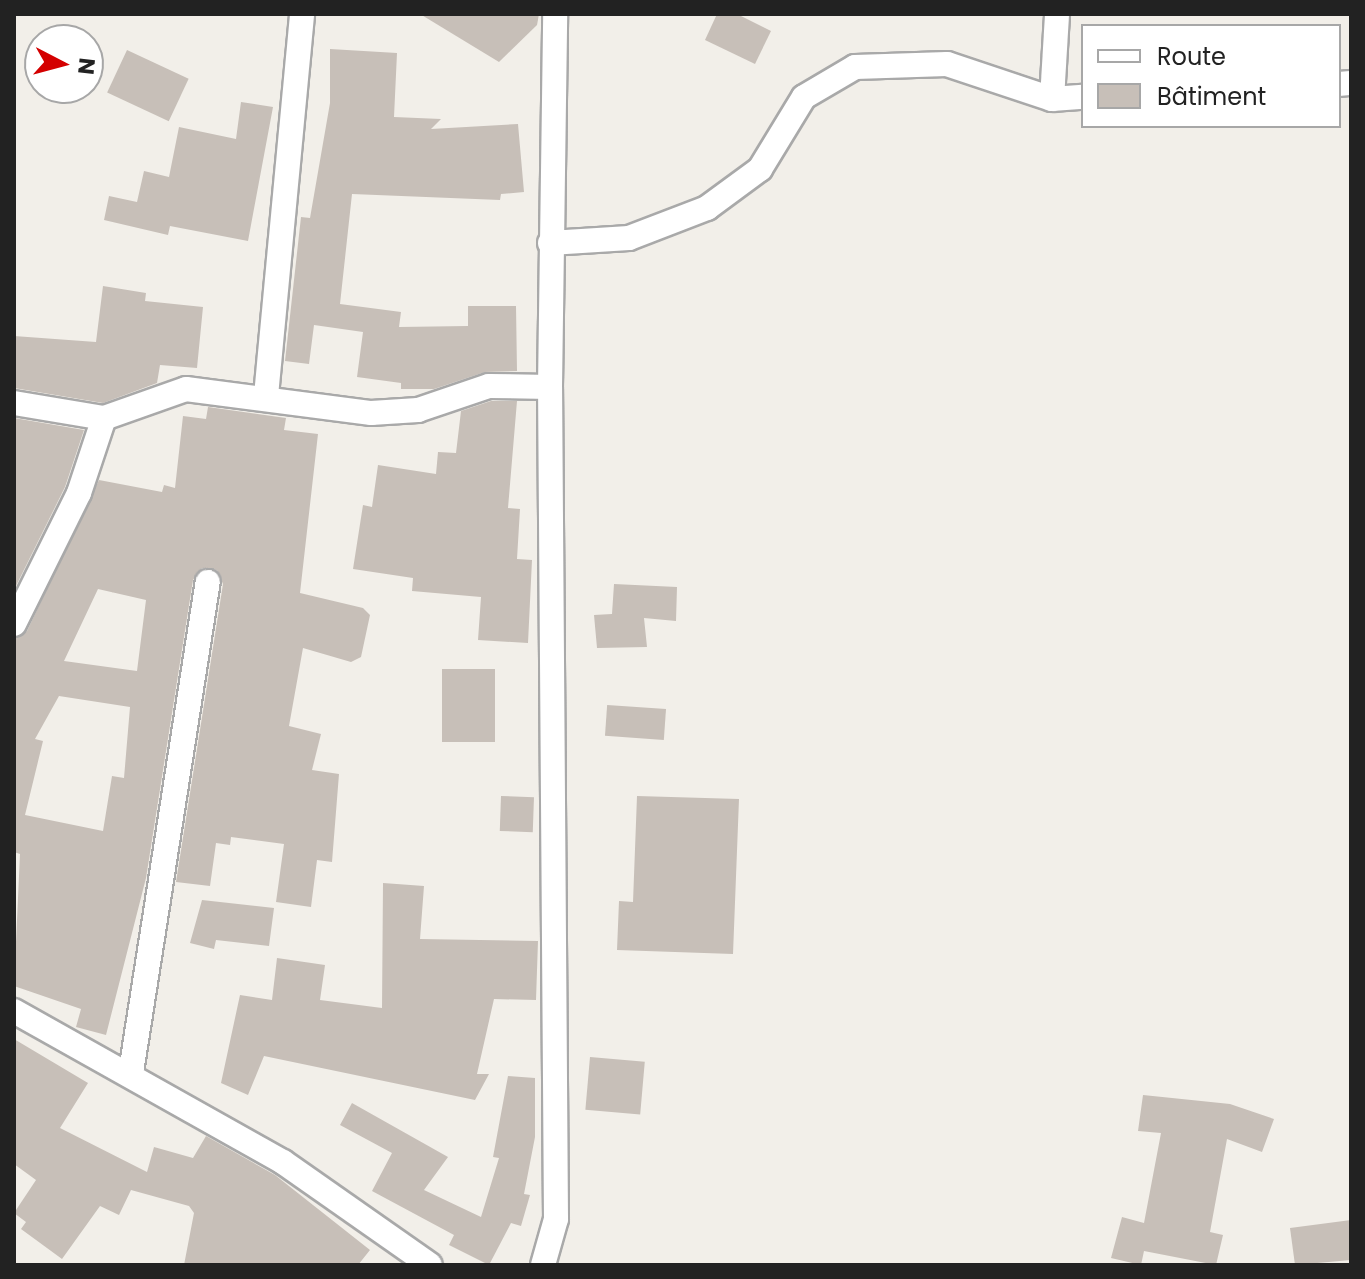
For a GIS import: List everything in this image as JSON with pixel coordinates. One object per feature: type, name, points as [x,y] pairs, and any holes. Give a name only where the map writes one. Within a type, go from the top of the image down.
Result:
[{"type":"street","points":[[266,396],[302,14]]},
{"type":"street","points":[[543,1265],[556,1219],[550,387],[555,14]]},
{"type":"street","points":[[1052,99],[1057,14]]},
{"type":"street","points":[[550,243],[629,238],[707,208],[760,169],[804,97],[855,67],[947,64],[1052,99],[1081,97]]},
{"type":"street","points":[[14,403],[104,418],[186,389],[266,396],[371,413],[418,410],[489,386],[550,387]]},
{"type":"street","points":[[14,624],[79,493],[104,418]]},
{"type":"street","points":[[131,1072],[208,582]]},
{"type":"street","points":[[14,1011],[131,1072],[283,1162],[430,1265]]},
{"type":"building","points":[[420,14],[539,14],[537,25],[499,62]]},
{"type":"building","points":[[717,14],[737,14],[771,31],[755,64],[705,40]]},
{"type":"building","points":[[330,49],[397,53],[394,117],[441,119],[431,129],[518,124],[524,192],[501,194],[500,200],[352,194],[340,304],[401,312],[399,327],[468,326],[468,306],[516,306],[517,371],[485,372],[434,389],[401,389],[401,383],[357,377],[363,332],[314,325],[309,364],[285,361],[301,217],[310,218],[330,103]]},
{"type":"building","points":[[127,50],[189,79],[169,121],[107,93]]},
{"type":"building","points":[[241,102],[273,107],[248,241],[170,226],[168,235],[104,220],[109,196],[137,202],[144,171],[169,177],[179,127],[236,139]]},
{"type":"building","points":[[103,286],[146,293],[145,301],[203,307],[197,368],[160,365],[157,383],[103,403],[14,388],[14,336],[96,342]]},
{"type":"building","points":[[491,401],[517,401],[508,508],[520,509],[517,559],[532,560],[528,643],[478,640],[481,597],[412,591],[413,578],[353,569],[363,505],[372,507],[378,465],[436,474],[438,452],[456,453],[461,411]]},
{"type":"building","points":[[208,407],[286,418],[284,430],[318,434],[300,593],[363,608],[370,615],[361,657],[351,662],[303,648],[289,726],[321,734],[312,770],[339,774],[332,862],[317,860],[311,907],[276,902],[284,844],[231,837],[230,845],[216,843],[210,886],[176,882],[223,584],[217,570],[202,568],[193,580],[146,878],[106,1035],[76,1027],[81,1009],[14,986],[20,854],[14,852],[14,639],[27,631],[99,480],[162,492],[164,485],[175,488],[183,416],[206,419]],"holes":[[[98,589],[146,600],[137,671],[64,661]],[[59,696],[130,707],[124,778],[112,776],[103,831],[25,815],[43,741],[35,739]]]},
{"type":"building","points":[[14,418],[84,430],[65,487],[14,590]]},
{"type":"building","points":[[614,584],[677,587],[676,621],[644,618],[647,647],[597,648],[594,615],[612,614]]},
{"type":"building","points":[[442,669],[495,669],[495,742],[442,742]]},
{"type":"building","points":[[607,705],[666,709],[664,740],[605,736]]},
{"type":"building","points":[[501,796],[534,797],[533,832],[500,831]]},
{"type":"building","points":[[637,796],[739,799],[733,954],[617,950],[619,901],[633,902]]},
{"type":"building","points":[[383,883],[424,886],[420,939],[538,941],[536,1000],[494,999],[477,1074],[489,1074],[475,1100],[264,1056],[248,1095],[221,1083],[240,995],[272,1000],[277,958],[325,965],[320,1000],[382,1008]]},
{"type":"building","points":[[202,900],[274,908],[269,946],[216,940],[214,949],[190,943]]},
{"type":"building","points":[[14,1039],[88,1083],[60,1128],[147,1172],[154,1147],[193,1158],[206,1136],[275,1175],[370,1250],[358,1265],[184,1265],[194,1213],[189,1206],[131,1190],[119,1215],[100,1206],[62,1259],[21,1229],[26,1222],[14,1213],[36,1180],[14,1164]]},
{"type":"building","points":[[590,1057],[645,1062],[640,1115],[585,1110]]},
{"type":"building","points":[[508,1076],[535,1078],[535,1137],[524,1194],[530,1195],[521,1226],[511,1223],[489,1265],[449,1245],[454,1235],[372,1191],[392,1153],[340,1125],[352,1103],[448,1157],[424,1190],[481,1217],[499,1158],[493,1157]]},
{"type":"building","points":[[1143,1095],[1230,1104],[1274,1119],[1262,1152],[1227,1139],[1210,1232],[1223,1235],[1216,1265],[1144,1251],[1141,1265],[1111,1258],[1122,1217],[1144,1223],[1161,1133],[1138,1131]]},
{"type":"building","points":[[1351,1220],[1351,1260],[1295,1265],[1290,1228]]}]
